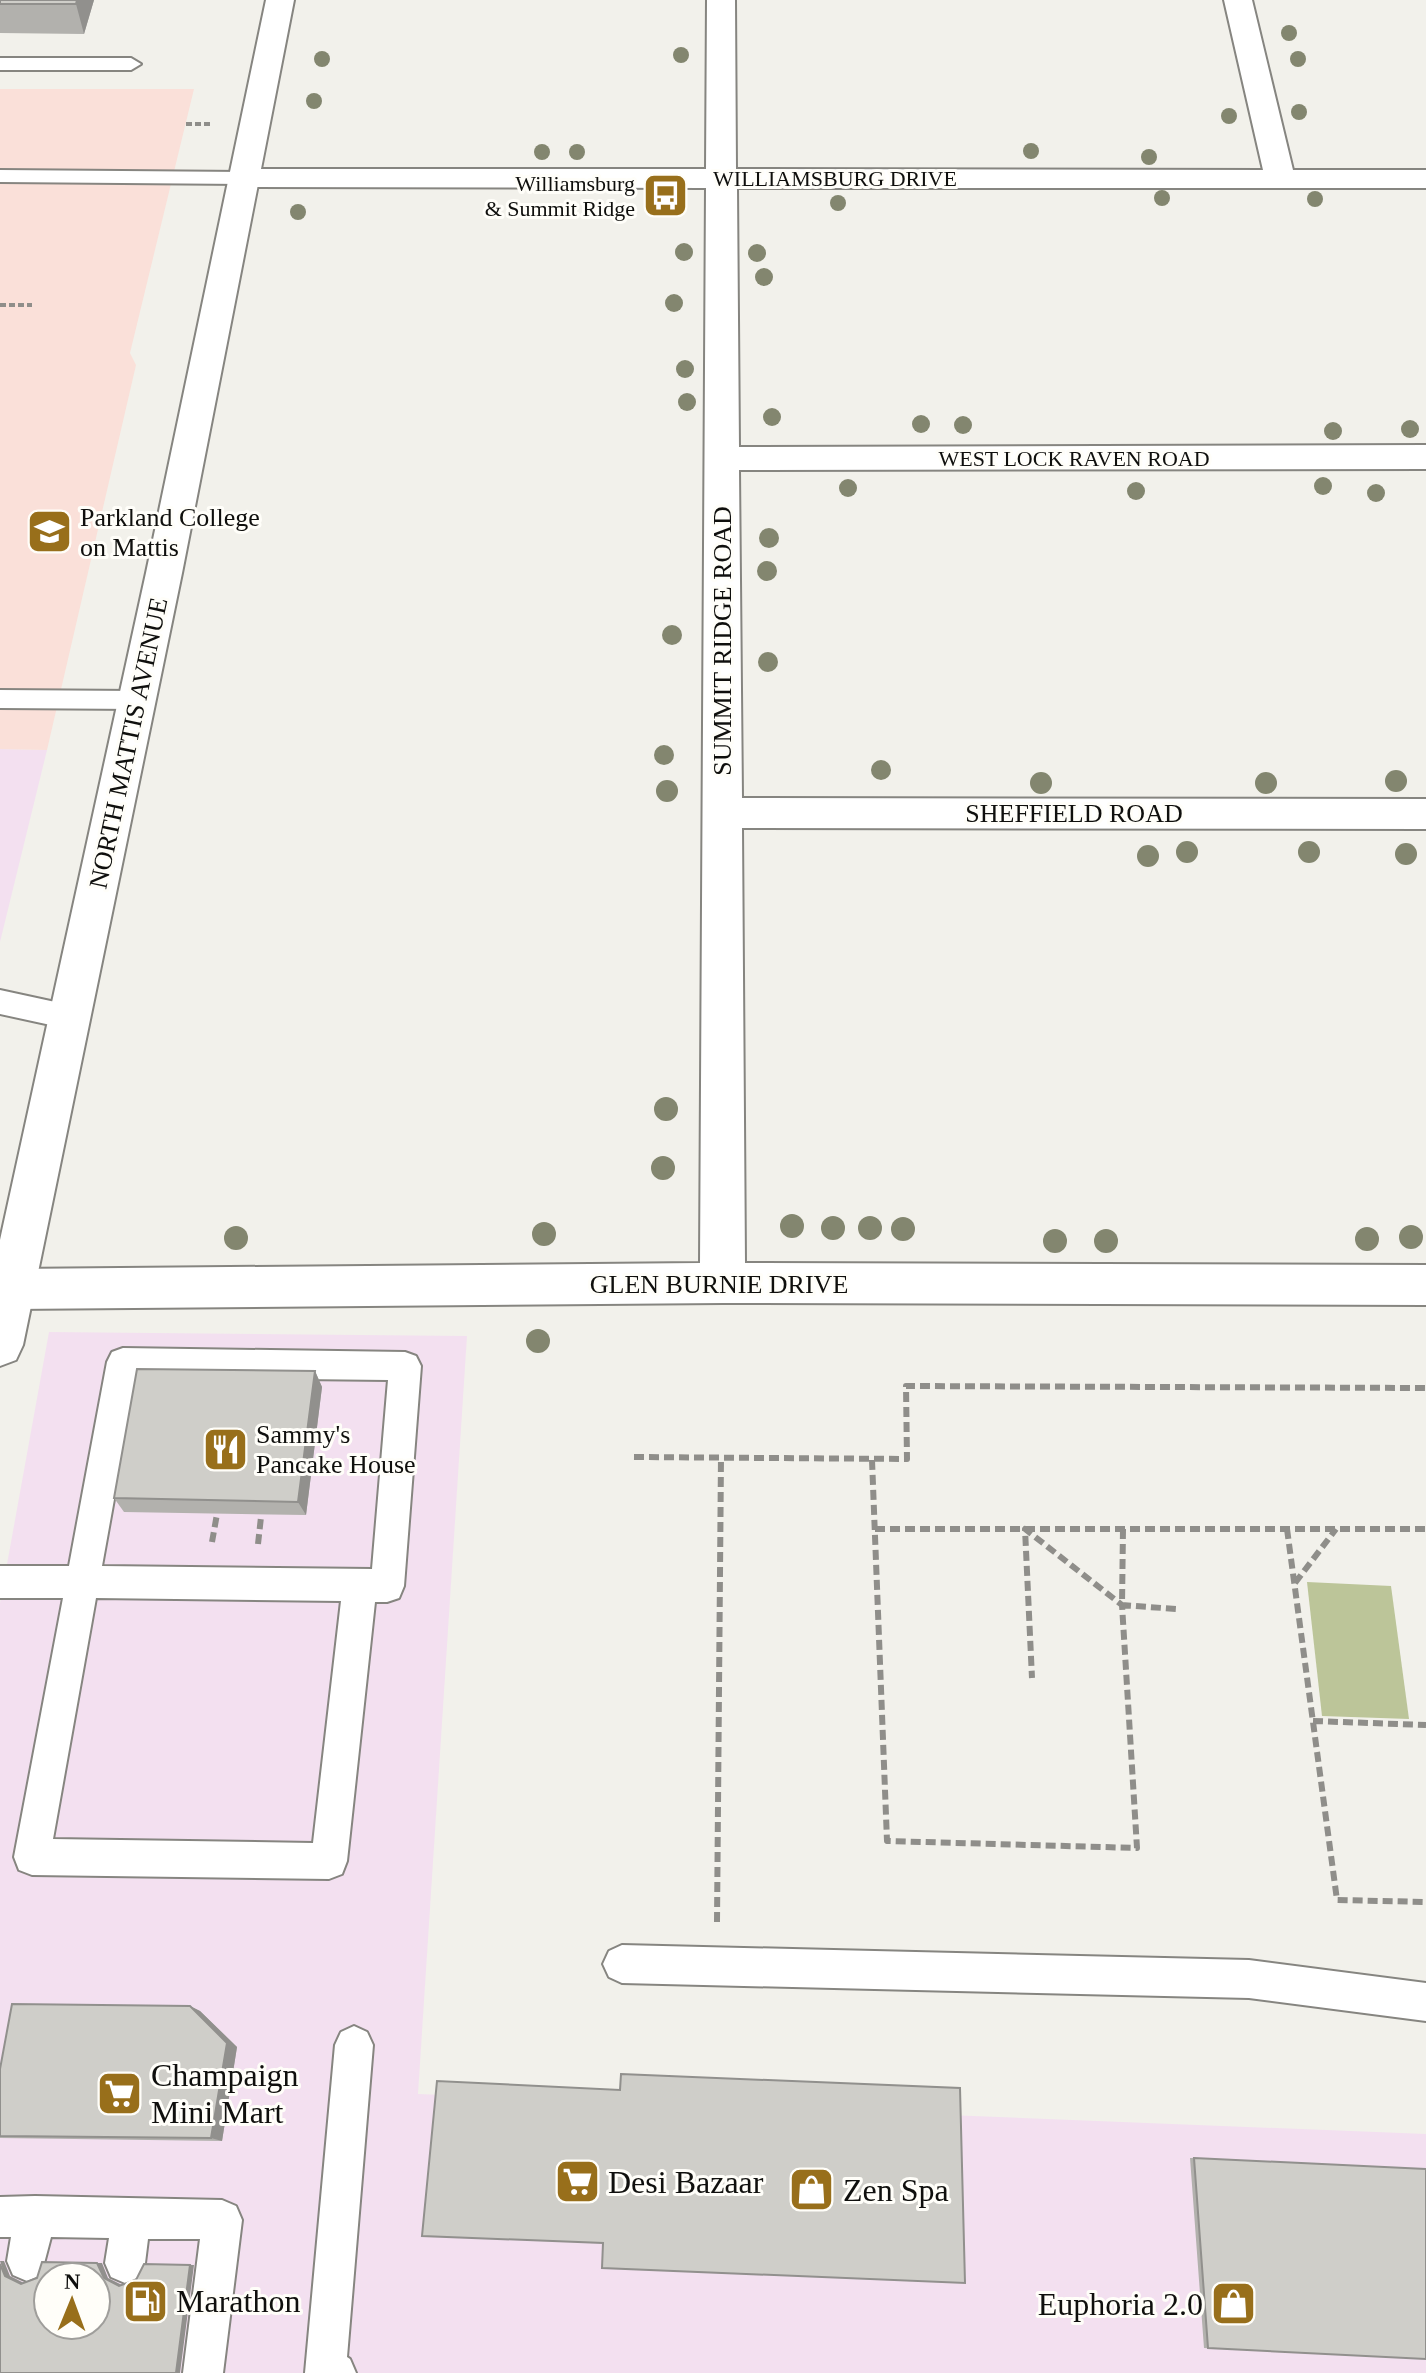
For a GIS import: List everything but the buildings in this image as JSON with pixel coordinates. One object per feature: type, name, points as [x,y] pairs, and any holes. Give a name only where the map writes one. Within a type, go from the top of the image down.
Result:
[{"type":"street","name":"NORTH MATTIS AVENUE","points":[[0,1342],[137,700],[280,0]]},
{"type":"street","name":"SUMMIT RIDGE ROAD","points":[[721,0],[723,1283]]},
{"type":"street","points":[[1238,0],[1280,179]]},
{"type":"street","name":"WILLIAMSBURG DRIVE","points":[[244,178],[1426,179]]},
{"type":"street","name":"WEST LOCK RAVEN ROAD","points":[[722,459],[1426,457]]},
{"type":"street","name":"SHEFFIELD ROAD","points":[[723,813],[1426,814]]},
{"type":"street","name":"GLEN BURNIE DRIVE","points":[[12,1289],[723,1283],[1426,1285]]},
{"type":"lane","points":[[0,64],[131,64]]},
{"type":"lane","points":[[0,176],[244,178]]},
{"type":"lane","points":[[0,699],[137,700]]},
{"type":"lane","points":[[0,1002],[69,1017]]},
{"type":"lane","points":[[0,1582],[83,1582],[360,1585],[387,1586],[405,1366],[123,1362],[83,1582],[32,1857],[329,1861],[360,1585]]},
{"type":"lane","points":[[622,1964],[1249,1979],[1426,2002]]},
{"type":"lane","points":[[336,2373],[325,2371],[354,2045]]},
{"type":"lane","points":[[27,2261],[17,2216],[222,2220],[203,2373]]},
{"type":"lane","points":[[125,2263],[131,2218]]},
{"type":"path","points":[[186,124],[207,124]]},
{"type":"path","points":[[0,305],[32,305]]},
{"type":"path","points":[[634,1457],[907,1459],[906,1386],[1426,1388]]},
{"type":"path","points":[[716,1967],[721,1457]]},
{"type":"path","points":[[872,1460],[887,1841],[1137,1848],[1122,1605],[1123,1529]]},
{"type":"path","points":[[875,1529],[1426,1529]]},
{"type":"path","points":[[1025,1529],[1122,1605],[1176,1609]]},
{"type":"path","points":[[1025,1529],[1032,1678]]},
{"type":"path","points":[[1287,1529],[1337,1900],[1426,1902]]},
{"type":"path","points":[[1295,1584],[1336,1529]]},
{"type":"path","points":[[1313,1721],[1426,1725]]},
{"type":"shaded area","name":"Parkland College on Mattis","points":[[0,89],[194,89],[130,353],[136,365],[47,750],[0,749]]},
{"type":"shaded area","points":[[0,749],[47,750],[0,942]]},
{"type":"shaded area","points":[[49,1332],[467,1336],[418,2094],[1426,2134],[1426,2373],[0,2373],[0,1603]]},
{"type":"green space","points":[[1307,1582],[1391,1586],[1409,1719],[1322,1716]]},
{"type":"place","name":"Williamsburg & Summit Ridge","points":[[666,196]]},
{"type":"place","name":"Parkland College on Mattis","points":[[49,532]]},
{"type":"place","name":"Sammy's Pancake House","points":[[225,1449]]},
{"type":"place","name":"Champaign Mini Mart","points":[[120,2093]]},
{"type":"place","name":"Desi Bazaar","points":[[577,2182]]},
{"type":"place","name":"Zen Spa","points":[[812,2190]]},
{"type":"place","name":"Marathon","points":[[145,2301]]},
{"type":"place","name":"Euphoria 2.0","points":[[1234,2304]]}]
